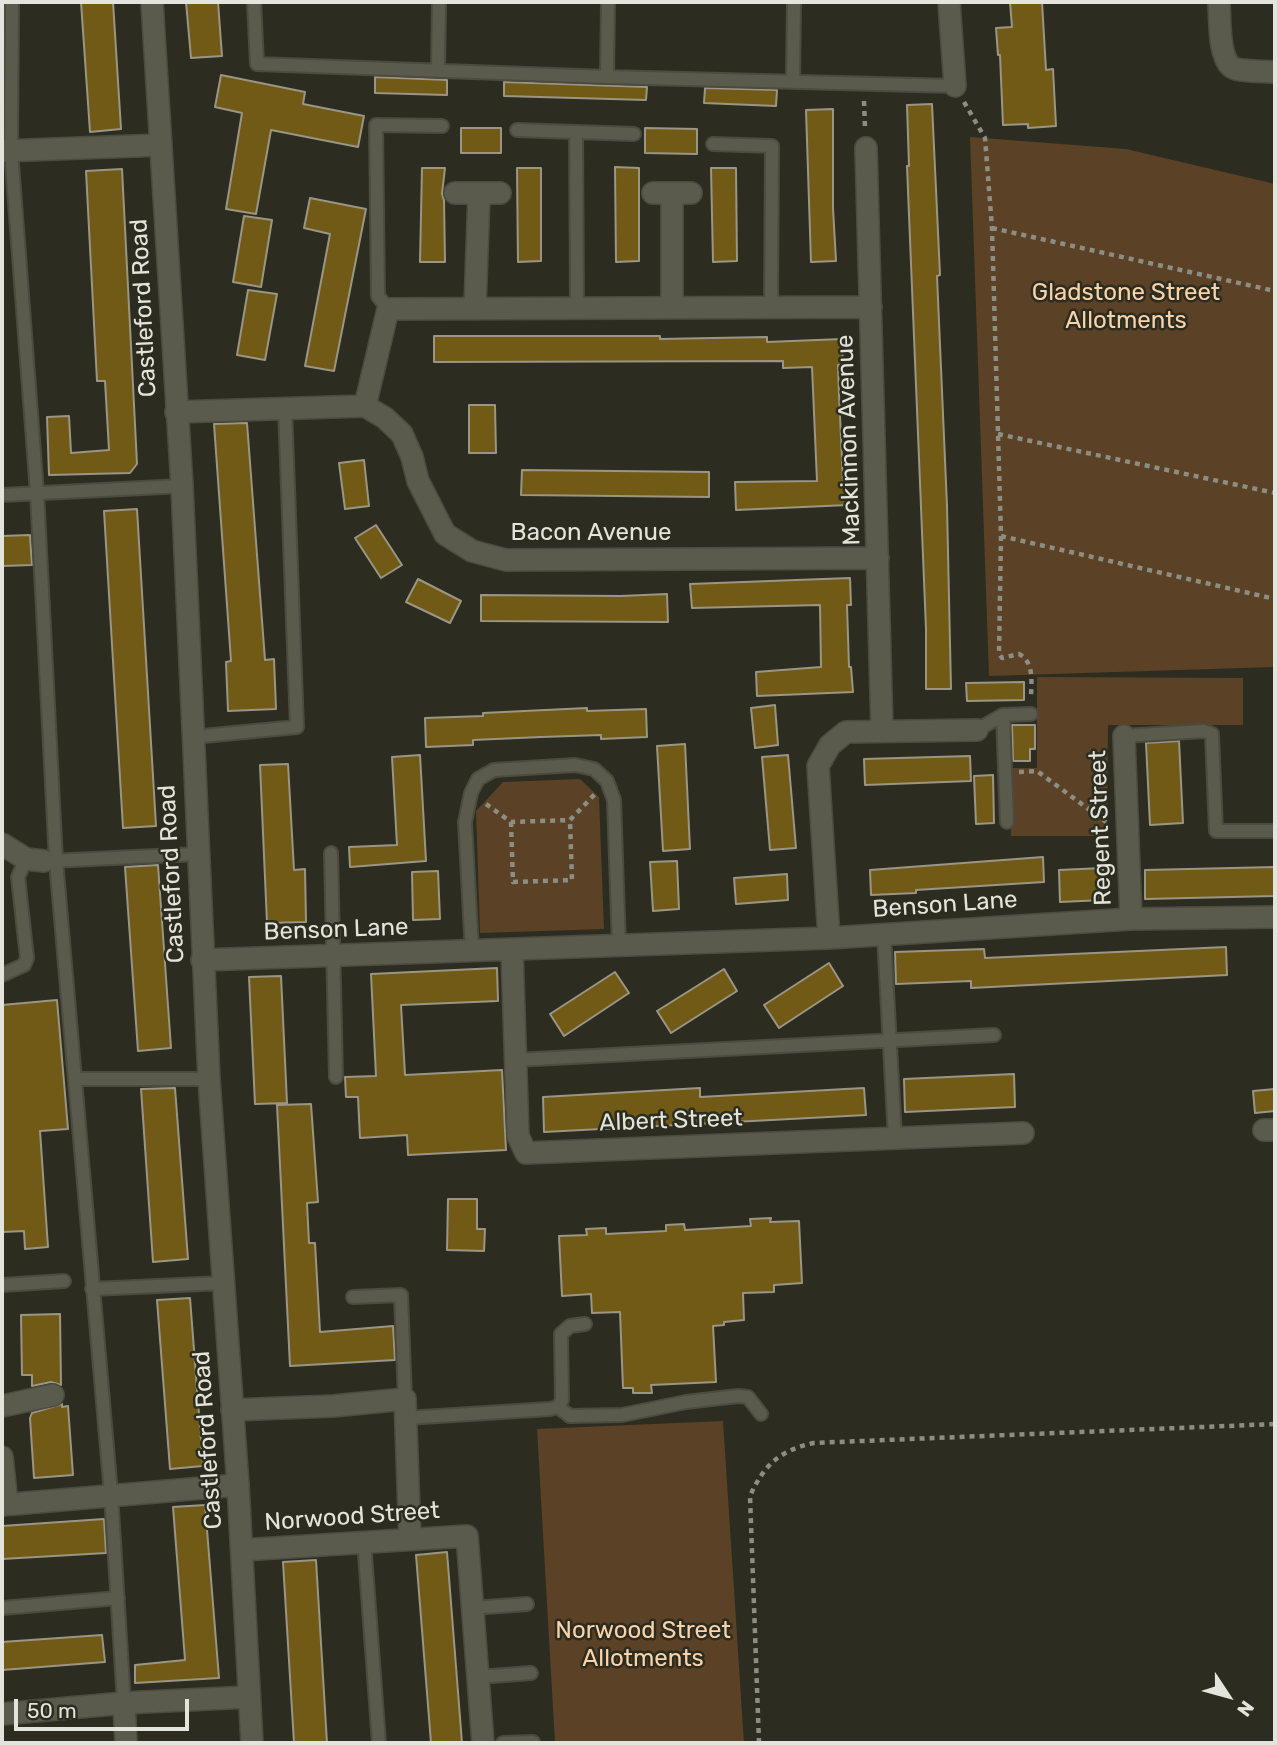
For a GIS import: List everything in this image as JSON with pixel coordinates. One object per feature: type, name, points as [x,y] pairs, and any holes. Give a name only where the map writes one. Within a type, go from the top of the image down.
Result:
[{"type":"street","name":"Castleford Road","points":[[152,2],[181,486],[202,960],[238,1485],[252,1743]]},
{"type":"street","points":[[950,2],[955,86]]},
{"type":"street","points":[[1219,2],[1223,53],[1227,65],[1234,69],[1275,72]]},
{"type":"street","points":[[6,151],[161,145]]},
{"type":"street","name":"Mackinnon Avenue","points":[[866,148],[882,730]]},
{"type":"street","points":[[455,193],[489,193],[475,307]]},
{"type":"street","points":[[672,193],[672,308]]},
{"type":"street","points":[[176,412],[365,406],[388,309],[871,307]]},
{"type":"street","name":"Bacon Avenue","points":[[365,406],[385,418],[402,434],[418,481],[445,534],[472,551],[506,560],[878,558]]},
{"type":"street","points":[[829,938],[818,766],[830,745],[846,732],[977,730]]},
{"type":"street","name":"Regent Street","points":[[1124,736],[1131,919]]},
{"type":"street","points":[[2,844],[42,860]]},
{"type":"street","name":"Benson Lane","points":[[202,960],[884,936],[1131,919],[1275,917]]},
{"type":"street","name":"Albert Street","points":[[512,950],[518,1136],[526,1153],[1023,1133]]},
{"type":"street","points":[[2,1406],[53,1395]]},
{"type":"street","points":[[232,1410],[333,1406],[405,1409],[411,1539]]},
{"type":"street","points":[[2,1457],[4,1505],[238,1485]]},
{"type":"street","name":"Norwood Street","points":[[242,1550],[467,1536],[483,1743]]},
{"type":"street","points":[[2,1714],[124,1703],[249,1697]]},
{"type":"street","points":[[124,1703],[126,1743]]},
{"type":"lane","points":[[12,2],[6,151],[37,493],[42,860],[75,1079],[111,1494],[124,1703]]},
{"type":"lane","points":[[254,2],[257,64],[955,86]]},
{"type":"lane","points":[[438,71],[439,2]]},
{"type":"lane","points":[[607,77],[608,2]]},
{"type":"lane","points":[[793,81],[794,2]]},
{"type":"lane","points":[[388,309],[378,296],[376,125],[442,127]]},
{"type":"lane","points":[[517,130],[634,134]]},
{"type":"lane","points":[[576,132],[577,307]]},
{"type":"lane","points":[[713,145],[772,146],[771,309]]},
{"type":"lane","points":[[192,737],[298,726],[285,409]]},
{"type":"lane","points":[[2,495],[181,486]]},
{"type":"lane","points":[[977,730],[1003,715],[1031,714]]},
{"type":"lane","points":[[1003,715],[1007,822]]},
{"type":"lane","points":[[1124,736],[1204,731],[1212,734],[1216,831],[1275,831]]},
{"type":"lane","points":[[472,952],[465,822],[471,793],[478,779],[494,770],[514,767],[575,765],[594,769],[607,781],[614,800],[619,946]]},
{"type":"lane","points":[[331,853],[336,1077]]},
{"type":"lane","points":[[2,975],[24,965],[27,958],[18,877],[42,860],[197,854]]},
{"type":"lane","points":[[884,936],[895,1138]]},
{"type":"lane","points":[[516,1059],[994,1035]]},
{"type":"lane","points":[[75,1079],[209,1079]]},
{"type":"lane","points":[[2,1285],[64,1281]]},
{"type":"lane","points":[[92,1289],[223,1283]]},
{"type":"lane","points":[[353,1297],[401,1295],[405,1409],[550,1409],[558,1406],[562,1400],[561,1334],[570,1326],[585,1324]]},
{"type":"lane","points":[[558,1406],[570,1416],[622,1415],[686,1402],[738,1396],[748,1397],[761,1414]]},
{"type":"lane","points":[[364,1541],[379,1743]]},
{"type":"lane","points":[[2,1608],[118,1598]]},
{"type":"lane","points":[[473,1608],[527,1604]]},
{"type":"lane","points":[[478,1676],[531,1673]]},
{"type":"lane","points":[[503,1743],[533,1742]]},
{"type":"path","points":[[863,83],[866,148]]},
{"type":"path","points":[[955,86],[985,138],[992,228],[1000,536],[999,654],[1002,658],[1019,654],[1030,664],[1031,714]]},
{"type":"path","points":[[992,228],[1275,291]]},
{"type":"path","points":[[998,434],[1275,493]]},
{"type":"path","points":[[1000,536],[1275,599]]},
{"type":"path","points":[[1004,772],[1037,771],[1128,839]]},
{"type":"path","points":[[471,793],[511,822],[570,820],[607,781]]},
{"type":"path","points":[[511,822],[513,882],[561,881],[572,880],[570,820]]},
{"type":"path","points":[[759,1743],[750,1496],[758,1477],[767,1465],[799,1447],[813,1443],[1275,1424]]},
{"type":"green space","name":"Gladstone Street Allotments","points":[[970,137],[1126,149],[1275,184],[1275,667],[989,676]]},
{"type":"green space","points":[[1037,677],[1243,678],[1243,725],[1108,725],[1107,836],[1011,836],[1011,768],[1037,768]]},
{"type":"green space","points":[[580,779],[599,797],[604,929],[480,933],[476,811],[503,782]]},
{"type":"green space","name":"Norwood Street Allotments","points":[[723,1421],[744,1743],[555,1743],[537,1429]]},
{"type":"building","points":[[81,2],[113,2],[121,129],[90,132]]},
{"type":"building","points":[[186,2],[218,2],[222,56],[191,58]]},
{"type":"building","points":[[1010,2],[1042,2],[1046,70],[1053,69],[1056,126],[1028,128],[1028,124],[1003,125],[996,28],[1012,27]]},
{"type":"building","points":[[221,75],[305,92],[303,104],[364,116],[358,147],[271,130],[256,214],[226,209],[242,113],[215,107]]},
{"type":"building","points":[[375,77],[447,80],[447,95],[375,93]]},
{"type":"building","points":[[504,82],[647,87],[646,100],[504,96]]},
{"type":"building","points":[[705,88],[777,90],[776,106],[704,103]]},
{"type":"building","points":[[932,104],[940,275],[937,276],[947,506],[951,689],[926,689],[926,629],[907,166],[907,105]]},
{"type":"building","points":[[833,109],[836,261],[811,262],[806,110]]},
{"type":"building","points":[[461,128],[501,128],[501,153],[461,153]]},
{"type":"building","points":[[645,128],[697,129],[697,154],[645,153]]},
{"type":"building","points":[[615,167],[639,168],[639,261],[616,262]]},
{"type":"building","points":[[422,168],[445,168],[442,194],[445,262],[420,262]]},
{"type":"building","points":[[517,168],[541,168],[541,261],[518,262]]},
{"type":"building","points":[[711,168],[736,168],[737,261],[713,262]]},
{"type":"building","points":[[122,169],[137,464],[130,473],[49,475],[47,417],[69,416],[71,453],[109,450],[105,381],[97,381],[86,171]]},
{"type":"building","points":[[310,198],[366,209],[334,371],[305,366],[330,234],[304,228]]},
{"type":"building","points":[[244,216],[272,220],[261,287],[233,282]]},
{"type":"building","points":[[248,290],[277,294],[265,360],[237,355]]},
{"type":"building","points":[[434,336],[660,336],[660,339],[767,337],[767,342],[842,339],[843,365],[838,365],[839,394],[843,481],[847,480],[848,505],[736,510],[735,482],[817,481],[812,367],[783,368],[783,361],[434,362]]},
{"type":"building","points":[[469,405],[495,405],[496,453],[469,453]]},
{"type":"building","points":[[247,423],[265,660],[274,659],[276,709],[228,711],[226,662],[231,661],[214,424]]},
{"type":"building","points":[[364,460],[369,506],[345,509],[339,463]]},
{"type":"building","points":[[522,470],[709,472],[709,497],[521,495]]},
{"type":"building","points":[[137,509],[156,826],[123,828],[104,511]]},
{"type":"building","points":[[376,525],[402,565],[381,578],[355,538]]},
{"type":"building","points":[[30,535],[32,565],[2,566],[2,536]]},
{"type":"building","points":[[850,578],[851,605],[847,605],[849,667],[853,692],[757,696],[756,672],[821,667],[820,605],[692,608],[690,584]]},
{"type":"building","points":[[418,579],[461,601],[450,623],[406,602]]},
{"type":"building","points":[[667,594],[668,622],[481,621],[481,595]]},
{"type":"building","points":[[1024,682],[1024,700],[967,701],[966,683]]},
{"type":"building","points":[[775,705],[778,745],[755,748],[751,708]]},
{"type":"building","points":[[587,708],[587,711],[646,709],[647,737],[601,739],[601,735],[473,740],[473,745],[426,747],[425,718]]},
{"type":"building","points":[[1012,725],[1035,725],[1035,749],[1030,749],[1030,761],[1013,761]]},
{"type":"building","points":[[1179,741],[1183,823],[1150,825],[1146,743]]},
{"type":"building","points":[[685,744],[690,849],[663,851],[657,746]]},
{"type":"building","points":[[420,755],[426,861],[350,867],[349,847],[397,845],[392,757]]},
{"type":"building","points":[[788,755],[796,848],[770,850],[762,757]]},
{"type":"building","points":[[970,756],[971,781],[865,785],[864,759]]},
{"type":"building","points":[[288,764],[294,870],[305,869],[306,922],[267,923],[260,765]]},
{"type":"building","points":[[993,775],[994,823],[976,824],[974,776]]},
{"type":"building","points":[[1043,857],[1044,882],[871,895],[870,870]]},
{"type":"building","points":[[677,861],[679,909],[653,911],[650,862]]},
{"type":"building","points":[[158,865],[171,1048],[138,1051],[125,867]]},
{"type":"building","points":[[1275,867],[1275,896],[1145,899],[1145,870]]},
{"type":"building","points":[[1103,868],[1104,900],[1060,902],[1059,870]]},
{"type":"building","points":[[438,871],[440,919],[413,920],[412,872]]},
{"type":"building","points":[[787,874],[788,900],[736,904],[734,878]]},
{"type":"building","points":[[1226,947],[1227,975],[971,988],[971,981],[896,984],[895,952],[984,949],[985,958]]},
{"type":"building","points":[[829,963],[843,986],[779,1028],[764,1005]]},
{"type":"building","points":[[497,968],[498,1001],[401,1005],[405,1075],[502,1070],[506,1150],[408,1155],[407,1135],[360,1138],[358,1097],[346,1097],[345,1077],[376,1076],[371,974]]},
{"type":"building","points":[[724,969],[737,991],[671,1033],[657,1011]]},
{"type":"building","points":[[615,972],[629,993],[564,1036],[550,1014]]},
{"type":"building","points":[[281,976],[287,1103],[255,1104],[249,977]]},
{"type":"building","points":[[57,1000],[68,1129],[40,1131],[48,1247],[25,1249],[24,1231],[2,1232],[2,1005]]},
{"type":"building","points":[[1014,1074],[1015,1107],[905,1112],[904,1079]]},
{"type":"building","points":[[175,1088],[188,1259],[153,1262],[141,1089]]},
{"type":"building","points":[[700,1088],[700,1097],[864,1088],[866,1115],[544,1132],[543,1097]]},
{"type":"building","points":[[1275,1089],[1275,1111],[1255,1113],[1253,1091]]},
{"type":"building","points":[[311,1104],[318,1202],[307,1203],[309,1243],[315,1243],[320,1332],[393,1326],[395,1360],[290,1366],[277,1105]]},
{"type":"building","points":[[448,1199],[477,1199],[477,1229],[485,1229],[484,1251],[447,1250]]},
{"type":"building","points":[[771,1218],[770,1222],[799,1221],[802,1283],[774,1285],[774,1292],[743,1293],[744,1320],[713,1326],[716,1382],[651,1385],[652,1393],[633,1393],[633,1388],[623,1388],[620,1312],[592,1313],[591,1294],[562,1296],[559,1236],[587,1235],[586,1229],[606,1228],[606,1234],[666,1231],[666,1225],[684,1224],[685,1230],[751,1226],[750,1219]]},
{"type":"building","points":[[190,1298],[203,1466],[170,1469],[157,1300]]},
{"type":"building","points":[[60,1314],[61,1385],[51,1382],[32,1386],[32,1375],[22,1375],[21,1315]]},
{"type":"building","points":[[62,1404],[62,1407],[68,1406],[73,1475],[34,1478],[30,1418],[32,1413]]},
{"type":"building","points":[[205,1505],[219,1678],[135,1683],[135,1665],[185,1660],[173,1507]]},
{"type":"building","points":[[104,1519],[106,1553],[2,1559],[2,1526]]},
{"type":"building","points":[[447,1552],[462,1743],[431,1743],[416,1555]]},
{"type":"building","points":[[316,1560],[327,1743],[294,1743],[283,1562]]},
{"type":"building","points":[[102,1635],[105,1662],[2,1670],[2,1642]]}]
